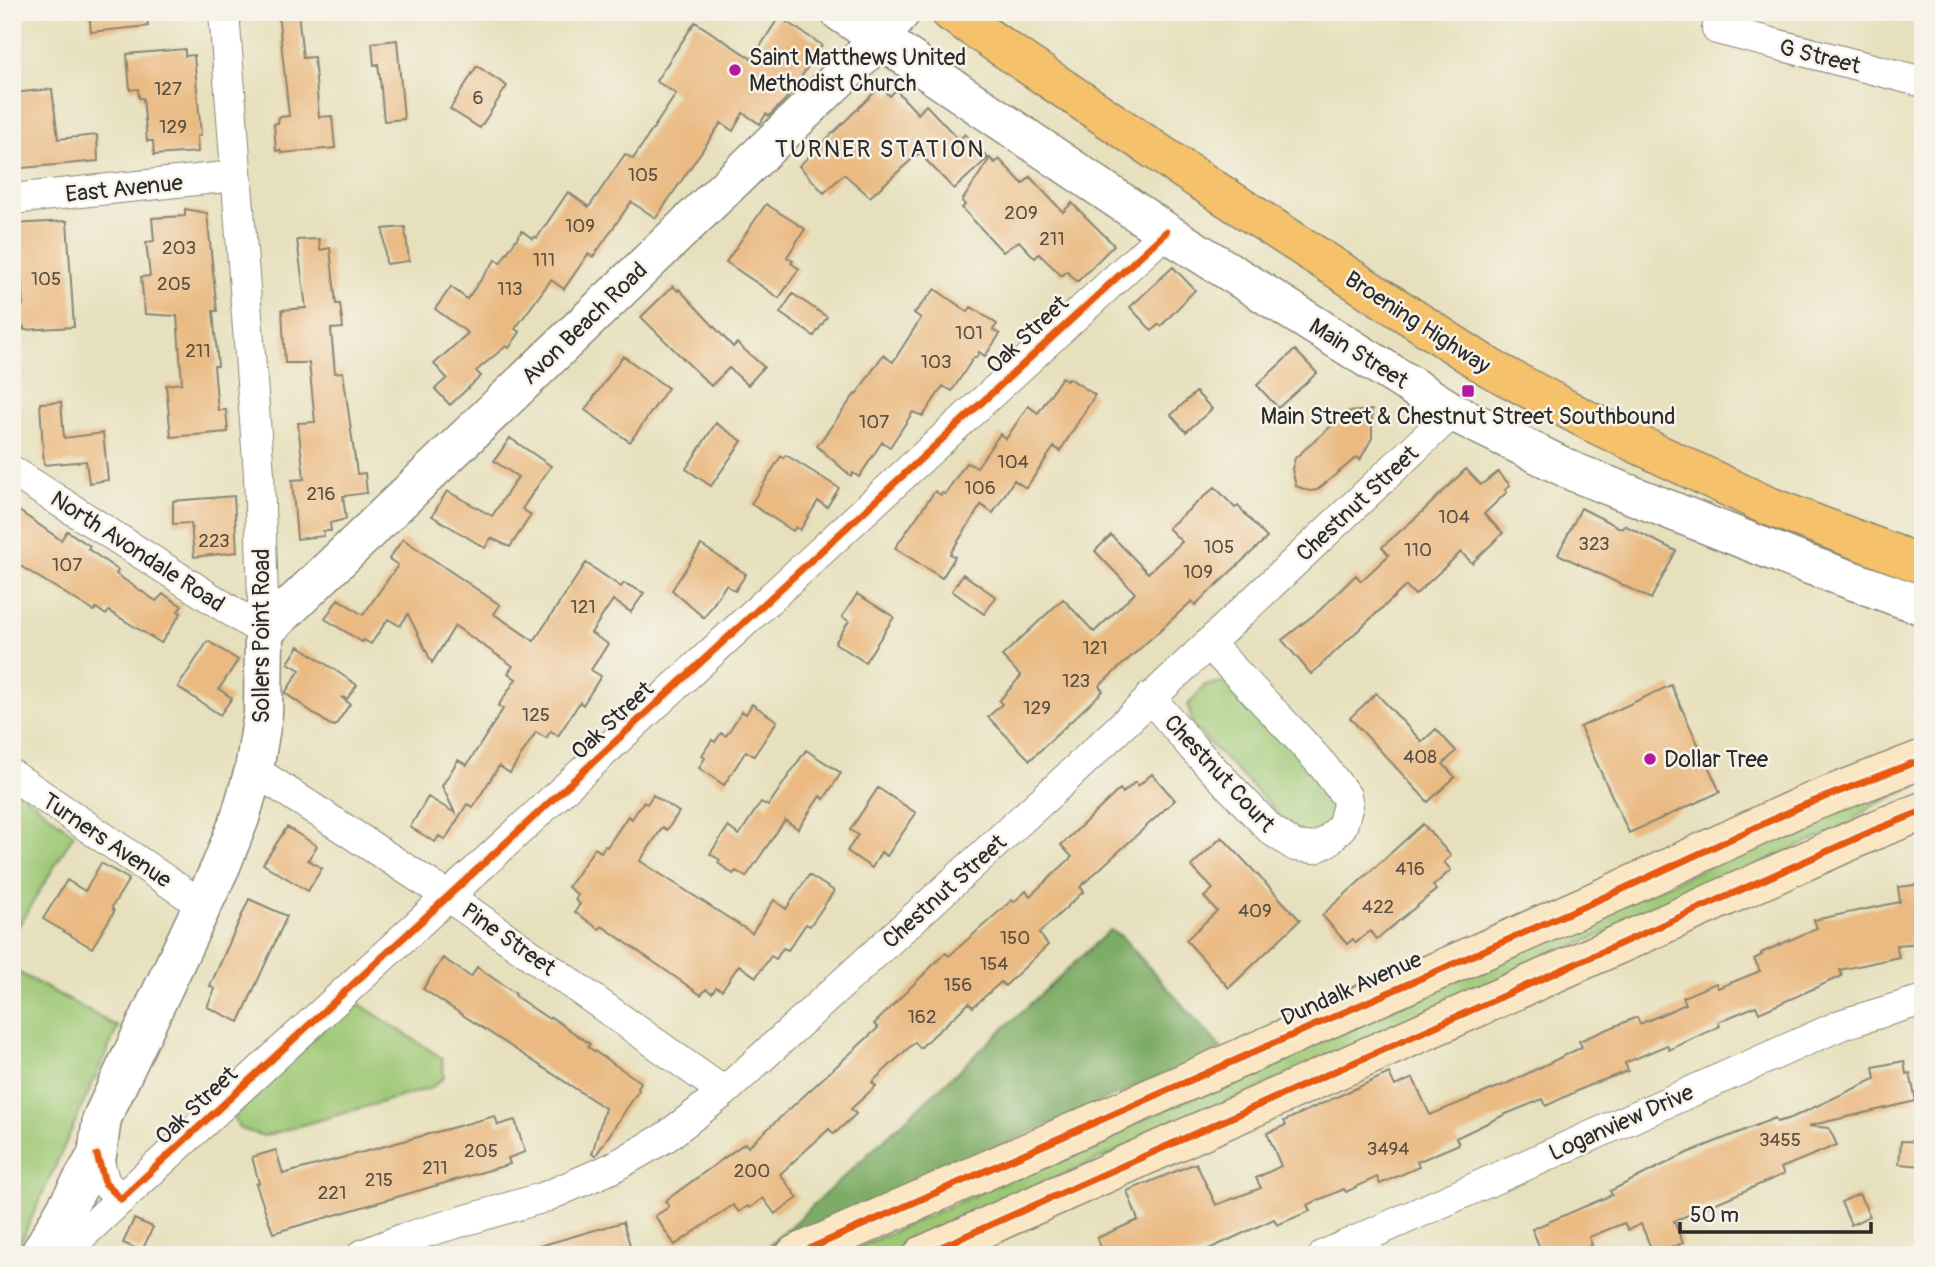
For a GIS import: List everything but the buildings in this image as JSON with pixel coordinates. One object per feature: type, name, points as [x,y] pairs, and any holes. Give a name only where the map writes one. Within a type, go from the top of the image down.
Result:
[{"type":"main road","name":"Broening Highway","points":[[950,12],[1186,172],[1490,368],[1602,428],[1766,505],[1923,565]]},
{"type":"main road","name":"Dundalk Avenue","points":[[795,1255],[1625,888],[1802,806],[1923,759]]},
{"type":"main road","points":[[923,1255],[1875,830],[1923,811]]},
{"type":"street","name":"Sollers Point Road","points":[[39,1255],[97,1154],[102,1118],[240,818],[254,770],[263,714],[264,632],[259,474],[224,12]]},
{"type":"street","name":"Main Street","points":[[840,12],[891,26],[1166,232],[1453,412],[1574,472],[1923,607]]},
{"type":"street","name":"Avon Beach Road","points":[[264,632],[891,26]]},
{"type":"street","name":"G Street","points":[[1717,29],[1923,82]]},
{"type":"street","name":"East Avenue","points":[[12,199],[235,176]]},
{"type":"street","name":"Oak Street","points":[[61,1255],[1166,232]]},
{"type":"street","name":"Chestnut Street","points":[[362,1255],[405,1238],[545,1197],[611,1168],[666,1137],[724,1092],[1057,787],[1453,412]]},
{"type":"street","name":"North Avondale Road","points":[[12,471],[264,632]]},
{"type":"street","name":"Chestnut Court","points":[[1150,697],[1194,749],[1271,830],[1294,846],[1315,848],[1328,841],[1342,826],[1348,805],[1346,796],[1308,748],[1209,644]]},
{"type":"street","name":"Pine Street","points":[[254,770],[449,897],[724,1092]]},
{"type":"street","name":"Turners Avenue","points":[[12,775],[202,905]]},
{"type":"street","name":"Loganview Drive","points":[[1324,1255],[1364,1247],[1843,1024],[1923,1000]]},
{"type":"street","points":[[97,1154],[105,1183],[121,1199]]},
{"type":"green space","points":[[1231,681],[1324,780],[1340,813],[1315,838],[1298,833],[1193,727],[1188,705],[1205,685]]},
{"type":"green space","points":[[1923,775],[1923,783],[1874,805],[1842,827],[885,1255],[841,1255],[1814,819]]},
{"type":"green space","points":[[12,786],[74,834],[12,937]]},
{"type":"green space","points":[[1110,930],[1121,936],[1222,1049],[769,1246]]},
{"type":"green space","points":[[12,969],[118,1027],[15,1255],[12,1255]]},
{"type":"green space","points":[[355,1001],[442,1058],[444,1077],[431,1088],[264,1136],[240,1129],[233,1117]]},
{"type":"cycle path","points":[[97,1155],[105,1183],[121,1199],[1166,232]]},
{"type":"cycle path","points":[[795,1255],[1625,888],[1802,806],[1923,759]]},
{"type":"cycle path","points":[[923,1255],[1875,830],[1923,811]]},
{"type":"place","name":"Saint Matthews United Methodist Church","points":[[735,70]]},
{"type":"place","name":"Main Street & Chestnut Street Southbound","points":[[1468,391]]},
{"type":"place","name":"Dollar Tree","points":[[1650,759]]},
{"type":"district","name":"TURNER STATION","points":[[880,149]]}]
